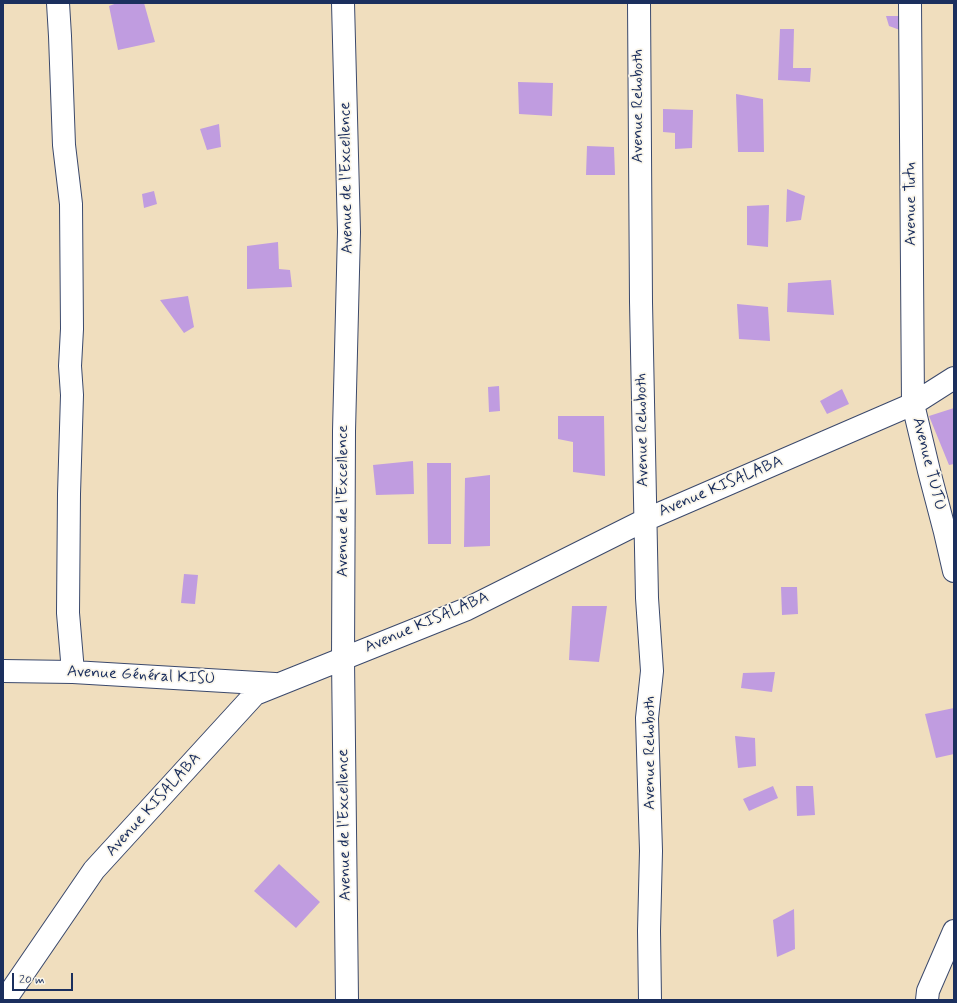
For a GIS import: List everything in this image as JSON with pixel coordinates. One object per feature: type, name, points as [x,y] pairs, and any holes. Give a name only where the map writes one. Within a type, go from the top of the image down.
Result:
[{"type":"street","points":[[58,3],[64,145],[71,204],[72,329],[70,366],[72,402],[69,494],[68,613],[73,672]]},
{"type":"street","name":"Avenue de l'Excellence","points":[[343,3],[349,232],[344,431],[343,659],[347,1000]]},
{"type":"street","name":"Avenue Rehoboth","points":[[638,3],[645,520],[647,598],[652,670],[647,718],[650,767],[651,851],[649,931],[650,1000]]},
{"type":"street","name":"Avenue Tutu","points":[[910,3],[914,404]]},
{"type":"street","name":"Avenue KISALABA","points":[[5,1000],[94,870],[255,694],[467,609],[645,520],[914,404],[954,378]]},
{"type":"street","name":"Avenue TUTU","points":[[914,404],[954,571]]},
{"type":"street","name":"Avenue Général KISU","points":[[3,671],[73,672],[278,684]]},
{"type":"street","points":[[922,997],[954,931]]},
{"type":"building","points":[[117,3],[144,3],[155,42],[118,50],[109,6]]},
{"type":"building","points":[[886,16],[899,16],[900,30],[889,26]]},
{"type":"building","points":[[780,29],[794,29],[793,68],[811,68],[810,82],[778,80]]},
{"type":"building","points":[[518,82],[553,83],[552,116],[519,114]]},
{"type":"building","points":[[736,94],[763,99],[764,152],[738,152]]},
{"type":"building","points":[[663,109],[693,110],[692,148],[675,149],[675,133],[663,132]]},
{"type":"building","points":[[219,124],[221,147],[207,150],[200,129]]},
{"type":"building","points":[[587,146],[614,147],[615,175],[586,175]]},
{"type":"building","points":[[787,189],[805,196],[801,220],[786,222]]},
{"type":"building","points":[[154,191],[157,204],[144,208],[142,194]]},
{"type":"building","points":[[769,205],[768,247],[747,245],[747,206]]},
{"type":"building","points":[[278,242],[279,269],[290,270],[292,287],[247,289],[247,246]]},
{"type":"building","points":[[831,280],[834,315],[787,312],[788,283]]},
{"type":"building","points":[[188,296],[194,327],[184,333],[160,300]]},
{"type":"building","points":[[737,304],[768,307],[770,341],[739,339]]},
{"type":"building","points":[[499,386],[500,411],[489,412],[488,387]]},
{"type":"building","points":[[842,389],[849,404],[827,414],[820,401]]},
{"type":"building","points":[[954,408],[954,464],[949,465],[929,416]]},
{"type":"building","points":[[558,416],[604,416],[605,476],[573,472],[573,442],[558,439]]},
{"type":"building","points":[[413,461],[414,494],[376,495],[373,465]]},
{"type":"building","points":[[427,463],[451,463],[451,544],[428,544]]},
{"type":"building","points":[[490,475],[490,546],[464,547],[465,478]]},
{"type":"building","points":[[184,574],[198,575],[195,604],[181,603]]},
{"type":"building","points":[[781,587],[797,587],[798,614],[782,615]]},
{"type":"building","points":[[572,606],[607,606],[599,662],[569,660]]},
{"type":"building","points":[[775,672],[772,692],[741,688],[743,673]]},
{"type":"building","points":[[954,708],[954,754],[936,758],[925,714]]},
{"type":"building","points":[[735,736],[755,738],[756,766],[738,768]]},
{"type":"building","points":[[773,786],[778,798],[749,811],[743,799]]},
{"type":"building","points":[[796,786],[813,786],[815,815],[797,816]]},
{"type":"building","points":[[279,864],[320,902],[296,928],[254,891]]},
{"type":"building","points":[[794,909],[795,949],[777,957],[773,920]]}]
